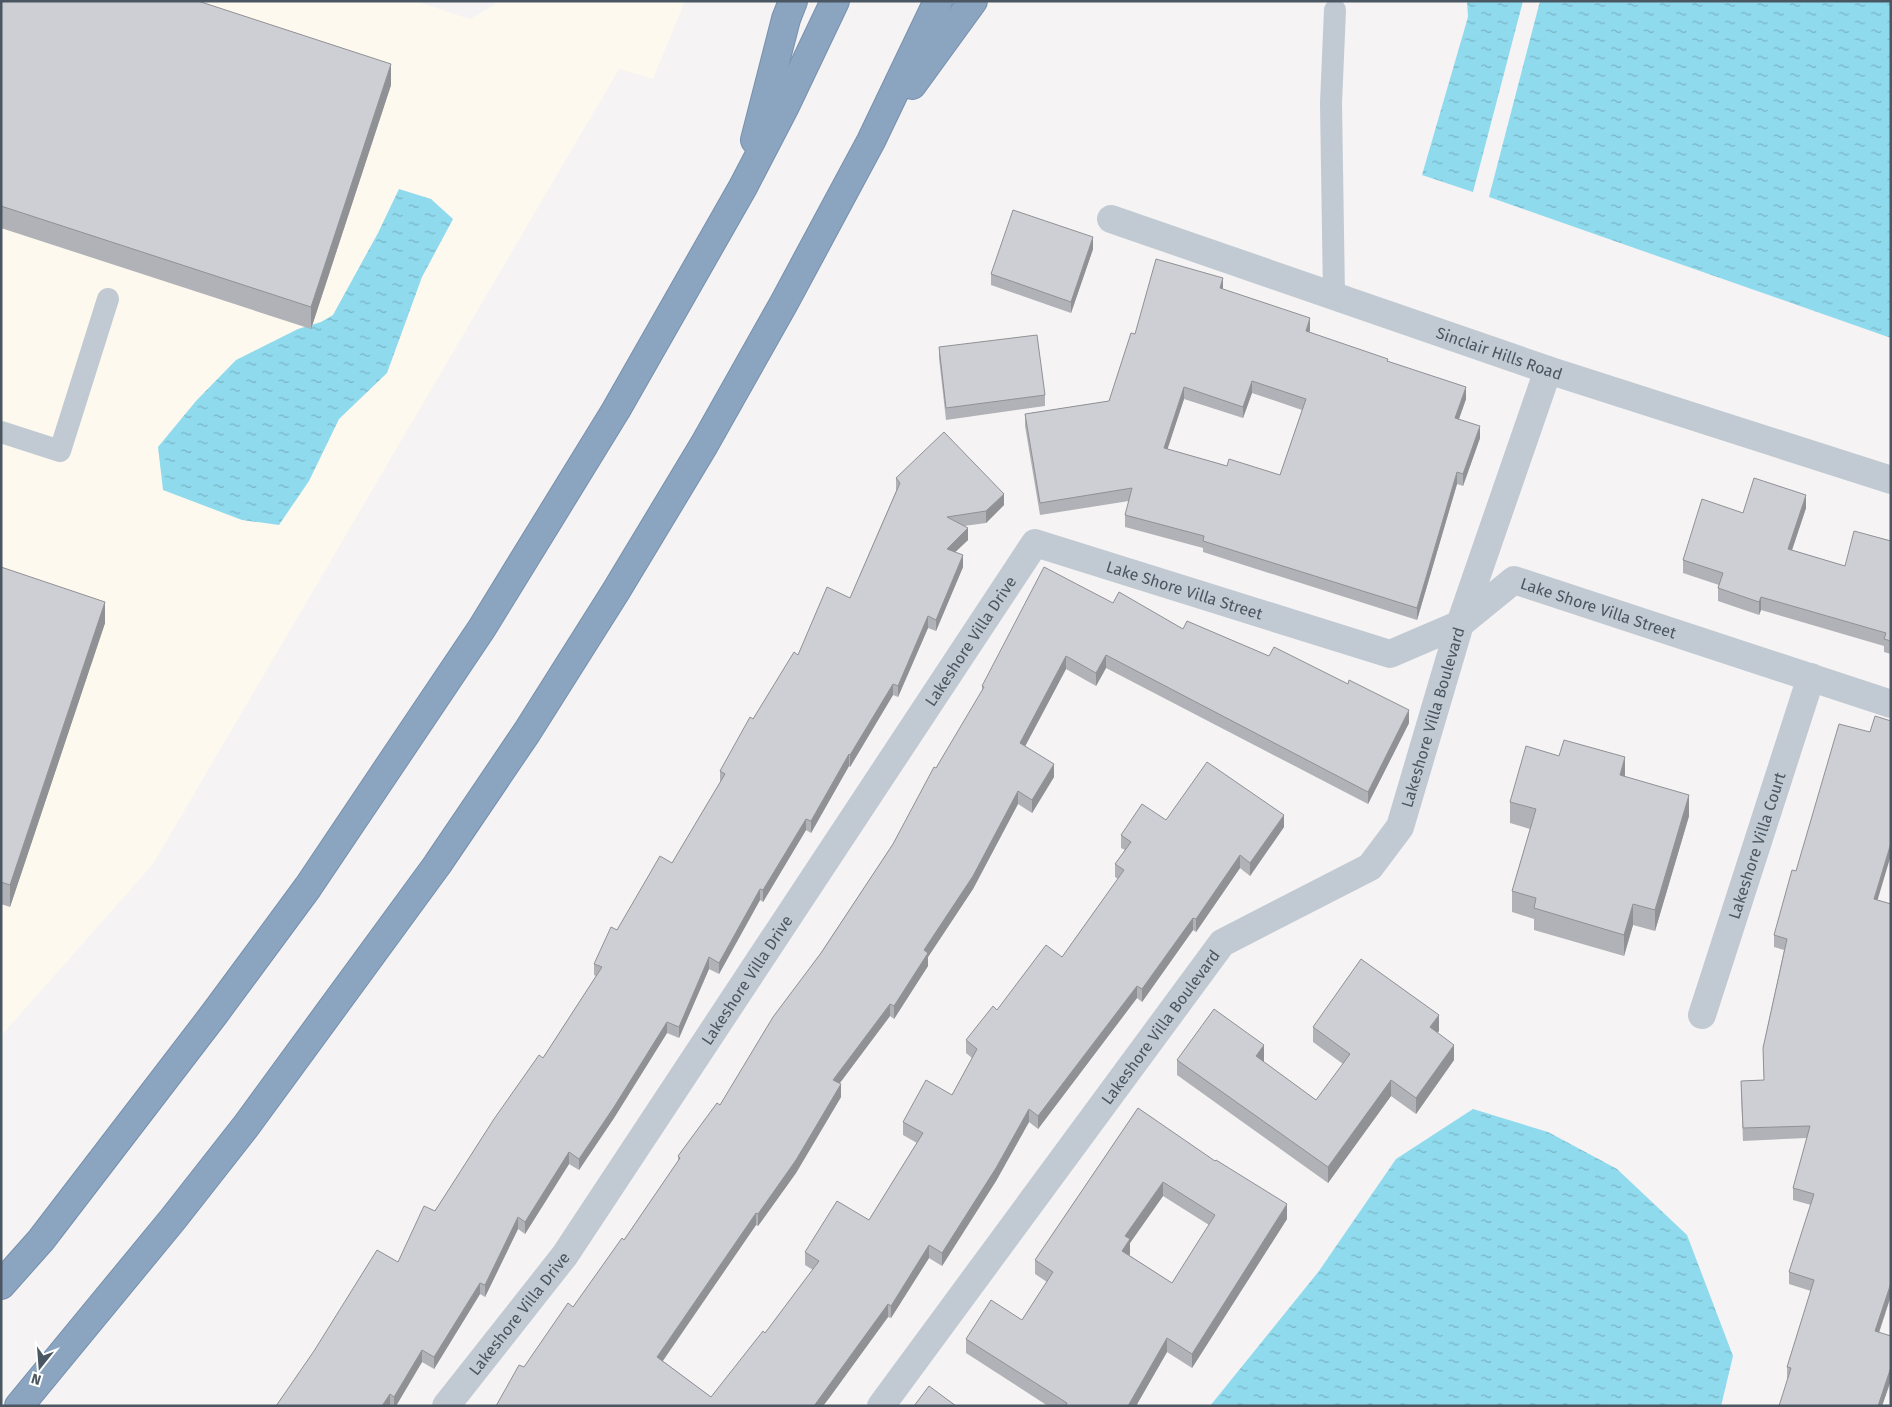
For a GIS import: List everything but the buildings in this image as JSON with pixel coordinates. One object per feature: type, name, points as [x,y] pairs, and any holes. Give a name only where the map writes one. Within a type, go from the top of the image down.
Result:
[{"type":"highway","points":[[742,187],[786,20],[793,1]]},
{"type":"highway","points":[[1,1285],[41,1240],[215,1013],[308,887],[482,628],[616,410],[742,187],[785,106],[835,1]]},
{"type":"highway","points":[[19,1406],[167,1226],[246,1126],[437,865],[506,764],[616,591],[704,445],[784,303],[871,141],[938,1]]},
{"type":"highway","points":[[871,141],[973,1]]},
{"type":"street","name":"Sinclair Hills Road","points":[[1111,219],[1548,370],[1891,480]]},
{"type":"street","name":"Lakeshore Villa Boulevard","points":[[881,1406],[1222,943],[1370,867],[1400,827],[1460,624],[1548,370]]},
{"type":"street","name":"Lake Shore Villa Street","points":[[1035,543],[1390,654],[1460,624],[1514,580],[1891,704]]},
{"type":"street","name":"Lakeshore Villa Drive","points":[[446,1406],[565,1255],[1035,543]]},
{"type":"street","name":"Lakeshore Villa Court","points":[[1702,1015],[1811,677]]},
{"type":"lane","points":[[1334,296],[1331,103],[1335,10]]},
{"type":"lane","points":[[1,432],[60,451],[108,298]]},
{"type":"shaded area","points":[[1,1],[415,1],[470,19],[494,5],[495,1],[685,1],[653,79],[619,69],[153,864],[1,1036]],"holes":[[[399,189],[453,219],[422,277],[387,373],[339,419],[309,481],[236,360],[298,329],[321,322],[333,315],[378,233]]]},
{"type":"water","points":[[1467,1],[1523,1],[1473,192],[1422,175],[1468,17]]},
{"type":"water","points":[[1540,1],[1891,1],[1891,338],[1489,197]]},
{"type":"water","points":[[399,189],[431,199],[453,219],[422,277],[387,373],[339,419],[309,481],[279,525],[242,520],[163,490],[158,447],[196,401],[236,360],[298,329],[321,322],[333,315],[378,233]]},
{"type":"water","points":[[1473,1109],[1548,1132],[1617,1169],[1687,1235],[1733,1356],[1721,1406],[1210,1406],[1319,1271],[1396,1159]]}]
